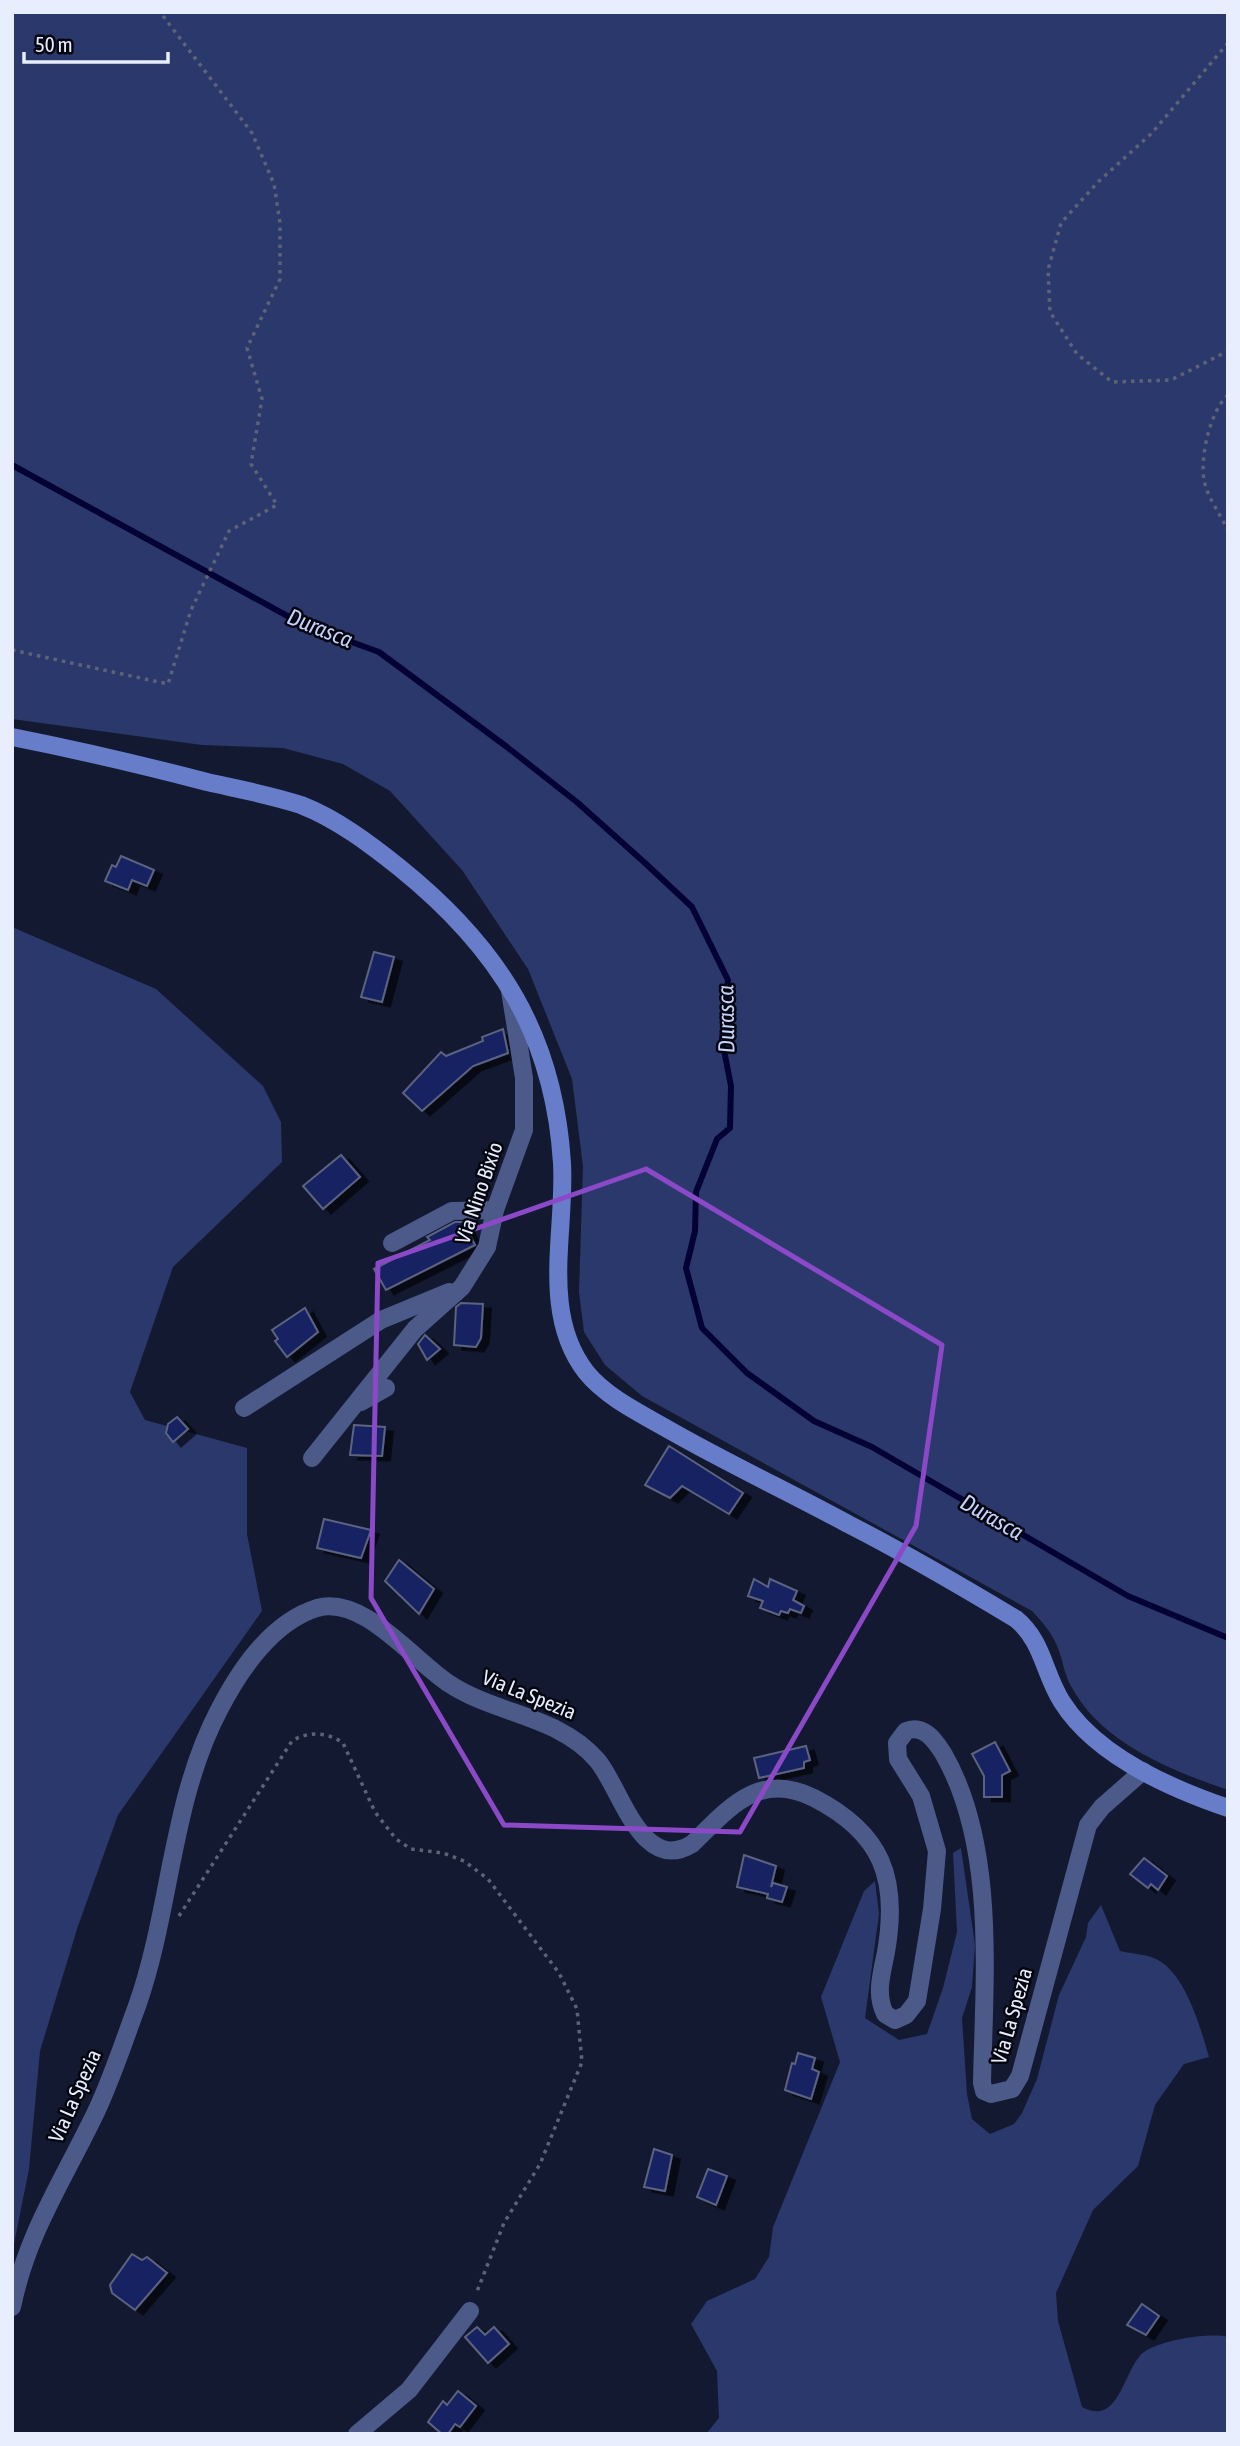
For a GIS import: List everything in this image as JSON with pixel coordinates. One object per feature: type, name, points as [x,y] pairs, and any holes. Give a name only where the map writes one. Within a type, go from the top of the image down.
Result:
[{"type":"main road","points":[[12,737],[92,753],[302,806],[364,839],[445,904],[484,949],[509,988],[532,1028],[552,1084],[560,1135],[563,1187],[559,1301],[572,1349],[587,1373],[607,1392],[636,1411],[757,1479],[849,1524],[1016,1619],[1029,1630],[1038,1644],[1047,1675],[1062,1703],[1080,1726],[1103,1746],[1143,1771],[1187,1794],[1228,1808]]},
{"type":"street","name":"Via Nino Bixio","points":[[312,1458],[415,1329],[462,1287],[487,1247],[495,1210],[524,1130],[524,1079],[509,988]]},
{"type":"street","points":[[392,1244],[452,1211],[495,1210]]},
{"type":"street","points":[[244,1408],[382,1320],[462,1287]]},
{"type":"street","name":"Via Nino Bixio","points":[[352,1407],[386,1388]]},
{"type":"street","name":"Via La Spezia","points":[[12,2307],[23,2258],[97,2109],[134,2015],[158,1928],[195,1766],[218,1712],[242,1670],[281,1627],[306,1613],[336,1605],[359,1613],[447,1682],[475,1699],[547,1723],[573,1737],[603,1767],[634,1828],[662,1848],[681,1851],[751,1793],[770,1787],[785,1786],[800,1791],[837,1812],[868,1839],[882,1858],[888,1877],[890,1930],[879,1995],[885,2014],[895,2020],[906,2015],[917,2001],[932,1909],[937,1852],[921,1796],[898,1759],[896,1749],[906,1731],[919,1729],[926,1732],[951,1767],[970,1818],[982,1903],[982,2083],[984,2091],[997,2095],[1012,2089],[1020,2076],[1088,1825],[1102,1807],[1143,1771]]},
{"type":"street","points":[[357,2434],[409,2390],[470,2311]]},
{"type":"path","points":[[12,650],[168,684],[191,610],[229,531],[277,505],[251,464],[262,399],[247,348],[280,279],[280,223],[274,184],[252,133],[160,12]]},
{"type":"path","points":[[1228,44],[1152,133],[1098,182],[1061,223],[1048,270],[1050,312],[1077,354],[1112,382],[1171,380],[1228,351]]},
{"type":"path","points":[[1228,395],[1216,411],[1208,438],[1204,480],[1228,531]]},
{"type":"path","points":[[158,1928],[163,1929],[172,1924],[183,1911],[265,1780],[292,1741],[301,1735],[332,1736],[343,1743],[375,1812],[396,1839],[411,1849],[443,1853],[464,1861],[495,1887],[570,1991],[581,2032],[582,2062],[540,2164],[503,2223],[470,2311]]},
{"type":"highlighted area","points":[[646,1169],[942,1345],[916,1526],[740,1832],[504,1825],[371,1598],[378,1263]]},
{"type":"shaded area","points":[[12,12],[1228,12],[1228,1790],[1139,1752],[1100,1723],[1084,1706],[1071,1686],[1054,1640],[1032,1611],[642,1396],[605,1365],[584,1332],[579,1292],[583,1166],[572,1079],[528,969],[462,870],[390,791],[343,764],[283,748],[202,745],[12,719]]},
{"type":"shaded area","points":[[12,927],[156,989],[263,1086],[281,1122],[282,1162],[173,1267],[130,1392],[145,1420],[247,1448],[247,1534],[262,1611],[118,1815],[78,1926],[40,2051],[29,2169],[12,2254]]},
{"type":"shaded area","points":[[961,1848],[975,1945],[972,1987],[962,2018],[967,2094],[972,2119],[990,2134],[1014,2124],[1022,2113],[1037,2079],[1059,1995],[1086,1937],[1088,1923],[1101,1905],[1120,1951],[1154,1958],[1168,1967],[1191,2004],[1209,2057],[1184,2064],[1155,2105],[1138,2166],[1093,2210],[1056,2293],[1058,2321],[1082,2407],[1094,2411],[1111,2405],[1133,2366],[1145,2351],[1181,2339],[1228,2337],[1228,2434],[706,2434],[719,2418],[717,2371],[691,2324],[707,2301],[755,2279],[769,2257],[773,2227],[840,2062],[821,1997],[864,1891],[875,1881],[879,1914],[865,2018],[899,2040],[927,2034],[943,1988],[957,1932],[953,1853]]},
{"type":"building","points":[[121,856],[154,870],[147,886],[132,880],[128,890],[105,881],[112,865],[116,867]]},
{"type":"building","points":[[374,952],[394,957],[382,1002],[361,997]]},
{"type":"building","points":[[503,1029],[508,1053],[473,1066],[422,1111],[403,1093],[441,1052],[446,1056],[483,1041],[482,1037]]},
{"type":"building","points":[[341,1155],[360,1177],[323,1209],[303,1186]]},
{"type":"building","points":[[455,1222],[463,1222],[475,1245],[386,1290],[374,1269],[430,1240],[427,1237]]},
{"type":"building","points":[[461,1303],[483,1304],[481,1338],[476,1347],[454,1345],[456,1307]]},
{"type":"building","points":[[305,1308],[318,1332],[287,1357],[275,1341],[278,1339],[272,1330]]},
{"type":"building","points":[[425,1335],[440,1349],[427,1360],[418,1344]]},
{"type":"building","points":[[177,1417],[188,1429],[173,1442],[166,1433],[168,1424]]},
{"type":"building","points":[[354,1425],[385,1427],[382,1456],[350,1455]]},
{"type":"building","points":[[669,1446],[743,1493],[729,1514],[682,1486],[670,1498],[645,1485]]},
{"type":"building","points":[[324,1519],[371,1530],[361,1558],[317,1548]]},
{"type":"building","points":[[399,1560],[434,1589],[419,1614],[385,1581]]},
{"type":"building","points":[[754,1579],[768,1587],[770,1579],[797,1591],[793,1600],[804,1606],[801,1613],[790,1609],[788,1613],[781,1611],[779,1615],[760,1608],[763,1601],[748,1596]]},
{"type":"building","points":[[995,1742],[1010,1771],[1002,1775],[1002,1797],[984,1797],[984,1776],[972,1754]]},
{"type":"building","points":[[806,1746],[810,1760],[804,1762],[804,1768],[759,1778],[754,1758]]},
{"type":"building","points":[[744,1855],[776,1866],[771,1887],[773,1883],[787,1887],[782,1902],[767,1898],[768,1894],[737,1887]]},
{"type":"building","points":[[1144,1858],[1167,1876],[1158,1890],[1151,1884],[1148,1888],[1130,1874]]},
{"type":"building","points":[[798,2053],[815,2058],[812,2069],[819,2072],[811,2099],[785,2090],[792,2063],[795,2064]]},
{"type":"building","points":[[654,2149],[672,2155],[665,2191],[644,2187]]},
{"type":"building","points":[[708,2169],[727,2176],[716,2205],[697,2197]]},
{"type":"building","points":[[132,2254],[142,2260],[147,2257],[167,2273],[135,2310],[112,2293],[110,2285]]},
{"type":"building","points":[[1142,2304],[1159,2316],[1146,2335],[1127,2325]]},
{"type":"building","points":[[477,2327],[485,2335],[494,2327],[509,2344],[488,2363],[465,2337]]},
{"type":"building","points":[[458,2391],[476,2406],[460,2427],[455,2424],[448,2434],[442,2434],[428,2422],[443,2401],[447,2405]]},
{"type":"waterway","name":"Durasca","points":[[12,465],[302,624],[379,652],[578,803],[692,907],[728,980],[722,1040],[731,1086],[730,1128],[717,1139],[696,1192],[695,1231],[686,1268],[702,1328],[747,1373],[814,1421],[872,1447],[1128,1596],[1228,1638]]}]
